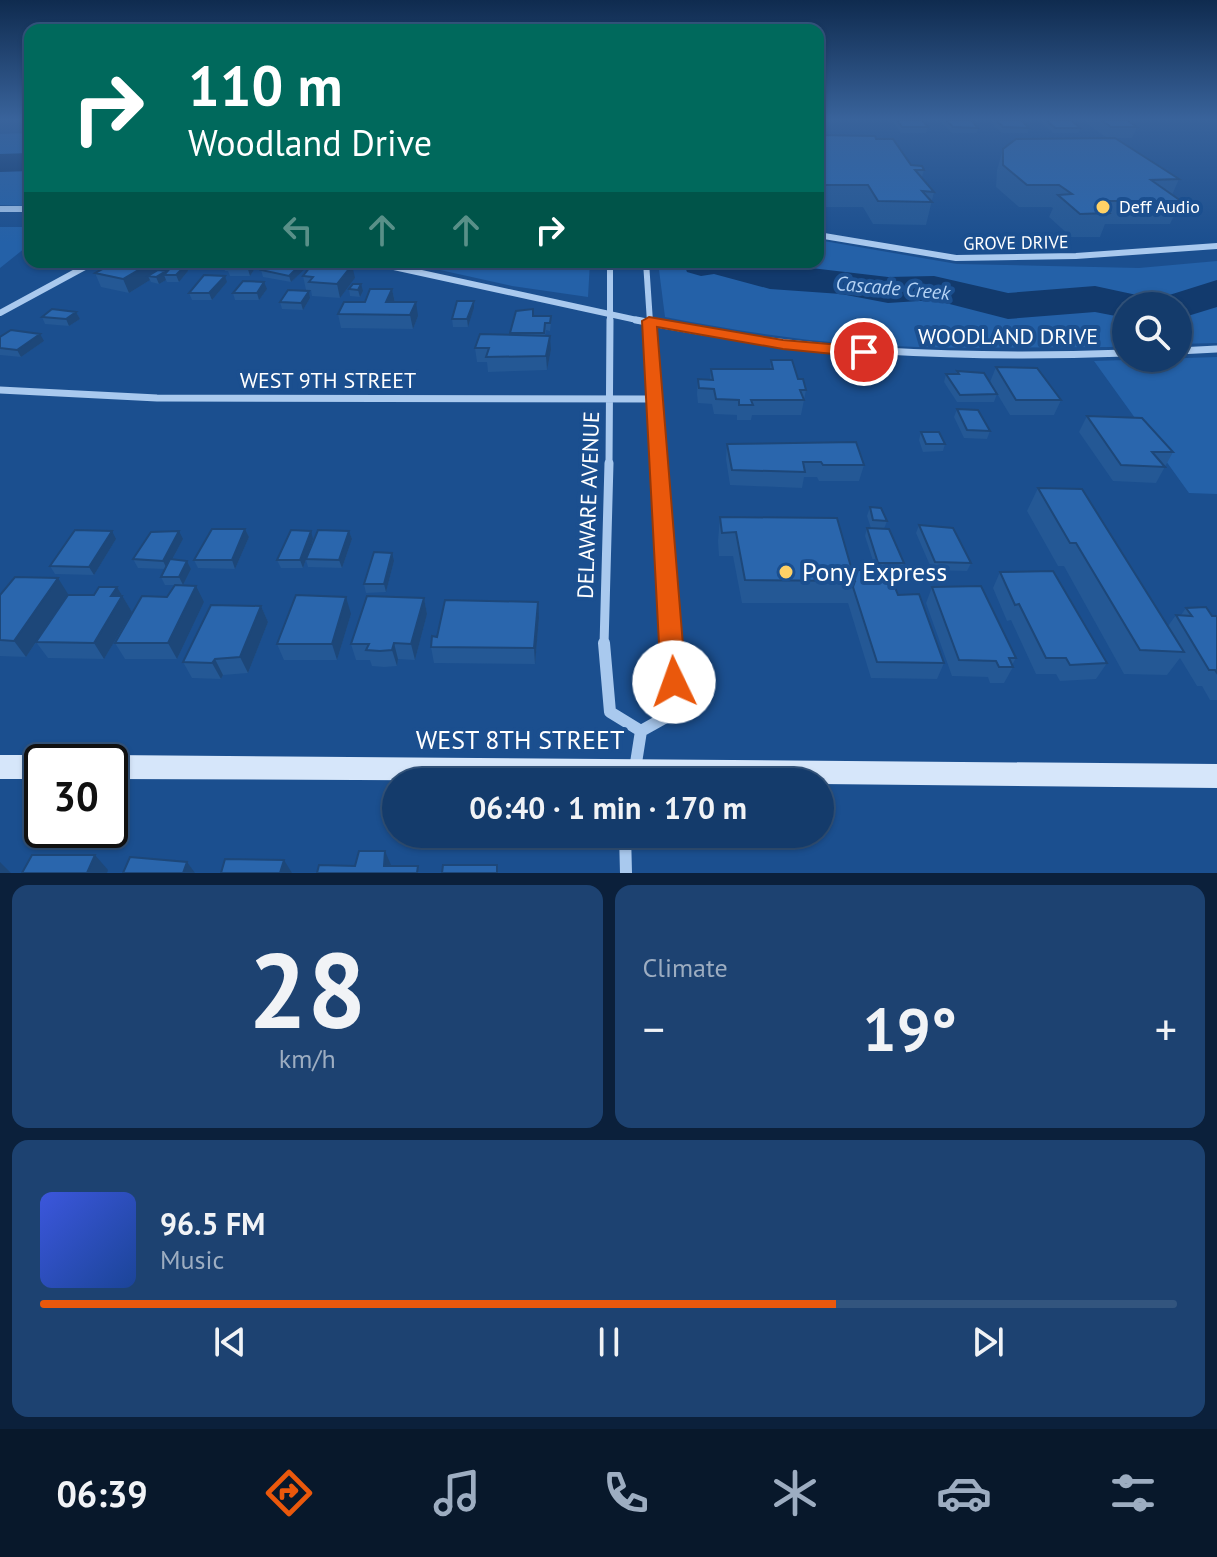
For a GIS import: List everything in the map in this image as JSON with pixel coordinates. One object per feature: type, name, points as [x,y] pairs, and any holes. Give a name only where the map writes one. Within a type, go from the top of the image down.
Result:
[{"type":"main road","points":[[0,767],[24,767]]},
{"type":"main road","name":"WEST 8TH STREET","points":[[128,767],[382,772]]},
{"type":"main road","name":"WEST 8TH STREET","points":[[834,776],[1217,776]]},
{"type":"street","points":[[0,209],[24,209]]},
{"type":"street","name":"GROVE DRIVE","points":[[824,236],[956,258],[1076,256],[1217,246]]},
{"type":"street","points":[[0,313],[83,268]]},
{"type":"street","name":"WOODLAND DRIVE","points":[[400,268],[649,321],[783,345],[956,355],[1112,353]]},
{"type":"street","name":"DELAWARE AVENUE","points":[[610,268],[611,399],[604,645],[610,712],[641,731]]},
{"type":"street","points":[[635,768],[641,731],[675,712],[646,268]]},
{"type":"street","points":[[1192,350],[1217,349]]},
{"type":"street","name":"WEST 9TH STREET","points":[[0,390],[157,398],[655,399]]},
{"type":"street","points":[[625,848],[626,873]]},
{"type":"shaded area","points":[[0,161],[24,161],[24,206],[0,205]]},
{"type":"shaded area","points":[[0,227],[24,227],[24,249],[0,268]]},
{"type":"shaded area","points":[[824,241],[957,264],[1139,268],[1217,261],[1217,343],[1192,344],[1192,292],[1112,292],[1112,347],[885,346],[758,333],[665,317],[659,268],[824,268]]},
{"type":"shaded area","points":[[431,268],[590,268],[588,297],[512,286]]},
{"type":"shaded area","points":[[1217,357],[1217,494],[1189,493],[1094,361],[1112,360],[1112,372],[1192,372],[1192,358]]},
{"type":"building","points":[[824,161],[908,161],[911,165],[922,166],[924,170],[915,170],[934,192],[922,191],[932,202],[878,201],[868,185],[824,185]]},
{"type":"building","points":[[1003,161],[1150,161],[1179,179],[1151,180],[1181,201],[1103,201],[1108,205],[1098,205],[1109,213],[1080,214],[1058,195],[1072,194],[1059,185],[1027,185],[1003,165]]},
{"type":"building","points":[[104,268],[142,268],[123,279],[95,273]]},
{"type":"building","points":[[170,268],[183,268],[176,275],[164,275]]},
{"type":"building","points":[[263,268],[297,268],[289,276],[261,270]]},
{"type":"building","points":[[309,268],[350,268],[337,284],[309,282],[313,277],[303,276]]},
{"type":"building","points":[[158,270],[166,271],[156,277],[148,276]]},
{"type":"building","points":[[204,275],[225,276],[209,293],[189,293]]},
{"type":"building","points":[[243,281],[264,282],[257,293],[233,293]]},
{"type":"building","points":[[353,284],[361,284],[358,290],[349,289]]},
{"type":"building","points":[[370,289],[392,289],[386,302],[416,302],[410,315],[338,314],[344,302],[365,302]]},
{"type":"building","points":[[288,290],[309,291],[301,303],[280,302]]},
{"type":"building","points":[[457,301],[474,301],[467,319],[452,319]]},
{"type":"building","points":[[52,309],[76,312],[66,319],[42,317]]},
{"type":"building","points":[[533,309],[533,316],[551,316],[550,323],[545,323],[544,333],[510,333],[516,311]]},
{"type":"building","points":[[11,330],[40,334],[17,350],[0,348],[0,337]]},
{"type":"building","points":[[480,334],[550,336],[546,356],[486,357],[489,348],[475,348]]},
{"type":"building","points":[[771,360],[792,360],[798,379],[803,379],[806,390],[800,390],[804,400],[751,400],[753,405],[739,405],[739,400],[716,399],[714,389],[699,388],[698,379],[713,380],[711,369],[773,369]]},
{"type":"building","points":[[996,367],[1037,368],[1061,400],[1016,400]]},
{"type":"building","points":[[957,371],[984,373],[997,394],[960,395],[946,374],[959,374]]},
{"type":"building","points":[[957,409],[978,410],[990,431],[967,430]]},
{"type":"building","points":[[1087,416],[1142,418],[1173,452],[1152,452],[1165,467],[1121,465]]},
{"type":"building","points":[[921,432],[939,432],[945,444],[926,444]]},
{"type":"building","points":[[856,442],[864,465],[803,462],[805,472],[732,470],[727,444]]},
{"type":"building","points":[[1038,488],[1082,489],[1184,652],[1140,650],[1076,543],[1070,543]]},
{"type":"building","points":[[870,507],[881,508],[887,521],[873,520]]},
{"type":"building","points":[[720,517],[837,518],[855,581],[745,580],[736,532],[722,533]]},
{"type":"building","points":[[919,525],[953,528],[971,563],[935,562]]},
{"type":"building","points":[[867,528],[889,529],[904,563],[878,563]]},
{"type":"building","points":[[212,529],[245,529],[232,560],[194,560]]},
{"type":"building","points":[[75,530],[112,531],[89,567],[50,566]]},
{"type":"building","points":[[291,530],[311,531],[300,560],[277,560]]},
{"type":"building","points":[[318,530],[349,531],[339,560],[306,559]]},
{"type":"building","points":[[179,531],[163,561],[133,559],[151,532]]},
{"type":"building","points":[[374,552],[392,553],[384,584],[364,584]]},
{"type":"building","points":[[170,559],[187,561],[179,577],[161,577]]},
{"type":"building","points":[[852,570],[888,570],[898,595],[919,594],[944,663],[877,662],[853,587]]},
{"type":"building","points":[[1053,571],[1107,663],[1070,665],[1066,658],[1046,658],[1000,572]]},
{"type":"building","points":[[15,577],[58,578],[14,641],[0,640],[0,595]]},
{"type":"building","points":[[175,585],[196,586],[168,643],[115,643],[142,596],[167,597]]},
{"type":"building","points":[[981,586],[1016,658],[1009,658],[1013,667],[999,667],[996,661],[959,660],[932,587]]},
{"type":"building","points":[[99,587],[117,587],[111,596],[122,596],[94,643],[36,642],[68,595],[94,595]]},
{"type":"building","points":[[296,595],[346,597],[332,644],[277,644]]},
{"type":"building","points":[[367,596],[424,598],[411,644],[394,643],[392,650],[380,651],[366,650],[369,644],[351,644]]},
{"type":"building","points":[[445,600],[538,602],[534,648],[431,647],[432,636],[437,637]]},
{"type":"building","points":[[211,605],[261,606],[240,657],[215,659],[212,663],[183,662]]},
{"type":"building","points":[[1206,607],[1212,616],[1217,616],[1217,673],[1209,670],[1176,615],[1192,616],[1186,608]]},
{"type":"building","points":[[359,851],[385,851],[384,866],[418,866],[417,873],[317,873],[319,865],[355,866]]},
{"type":"building","points":[[32,855],[95,855],[87,873],[22,873]]},
{"type":"building","points":[[130,857],[187,862],[183,873],[123,873]]},
{"type":"building","points":[[225,859],[284,860],[280,873],[221,873]]},
{"type":"building","points":[[443,865],[497,865],[497,873],[442,873]]},
{"type":"waterway","name":"Cascade Creek","points":[[0,163],[24,162]]},
{"type":"waterway","name":"Cascade Creek","points":[[737,268],[770,277],[841,282],[888,290],[934,288],[1008,306],[1095,299],[1112,302]]},
{"type":"waterway","name":"Cascade Creek","points":[[1192,301],[1217,293]]},
{"type":"place","name":"Deff Audio","points":[[1103,207]]},
{"type":"place","name":"Pony Express","points":[[786,572]]},
{"type":"route","points":[[674,682],[649,321],[783,345],[864,352]]}]
